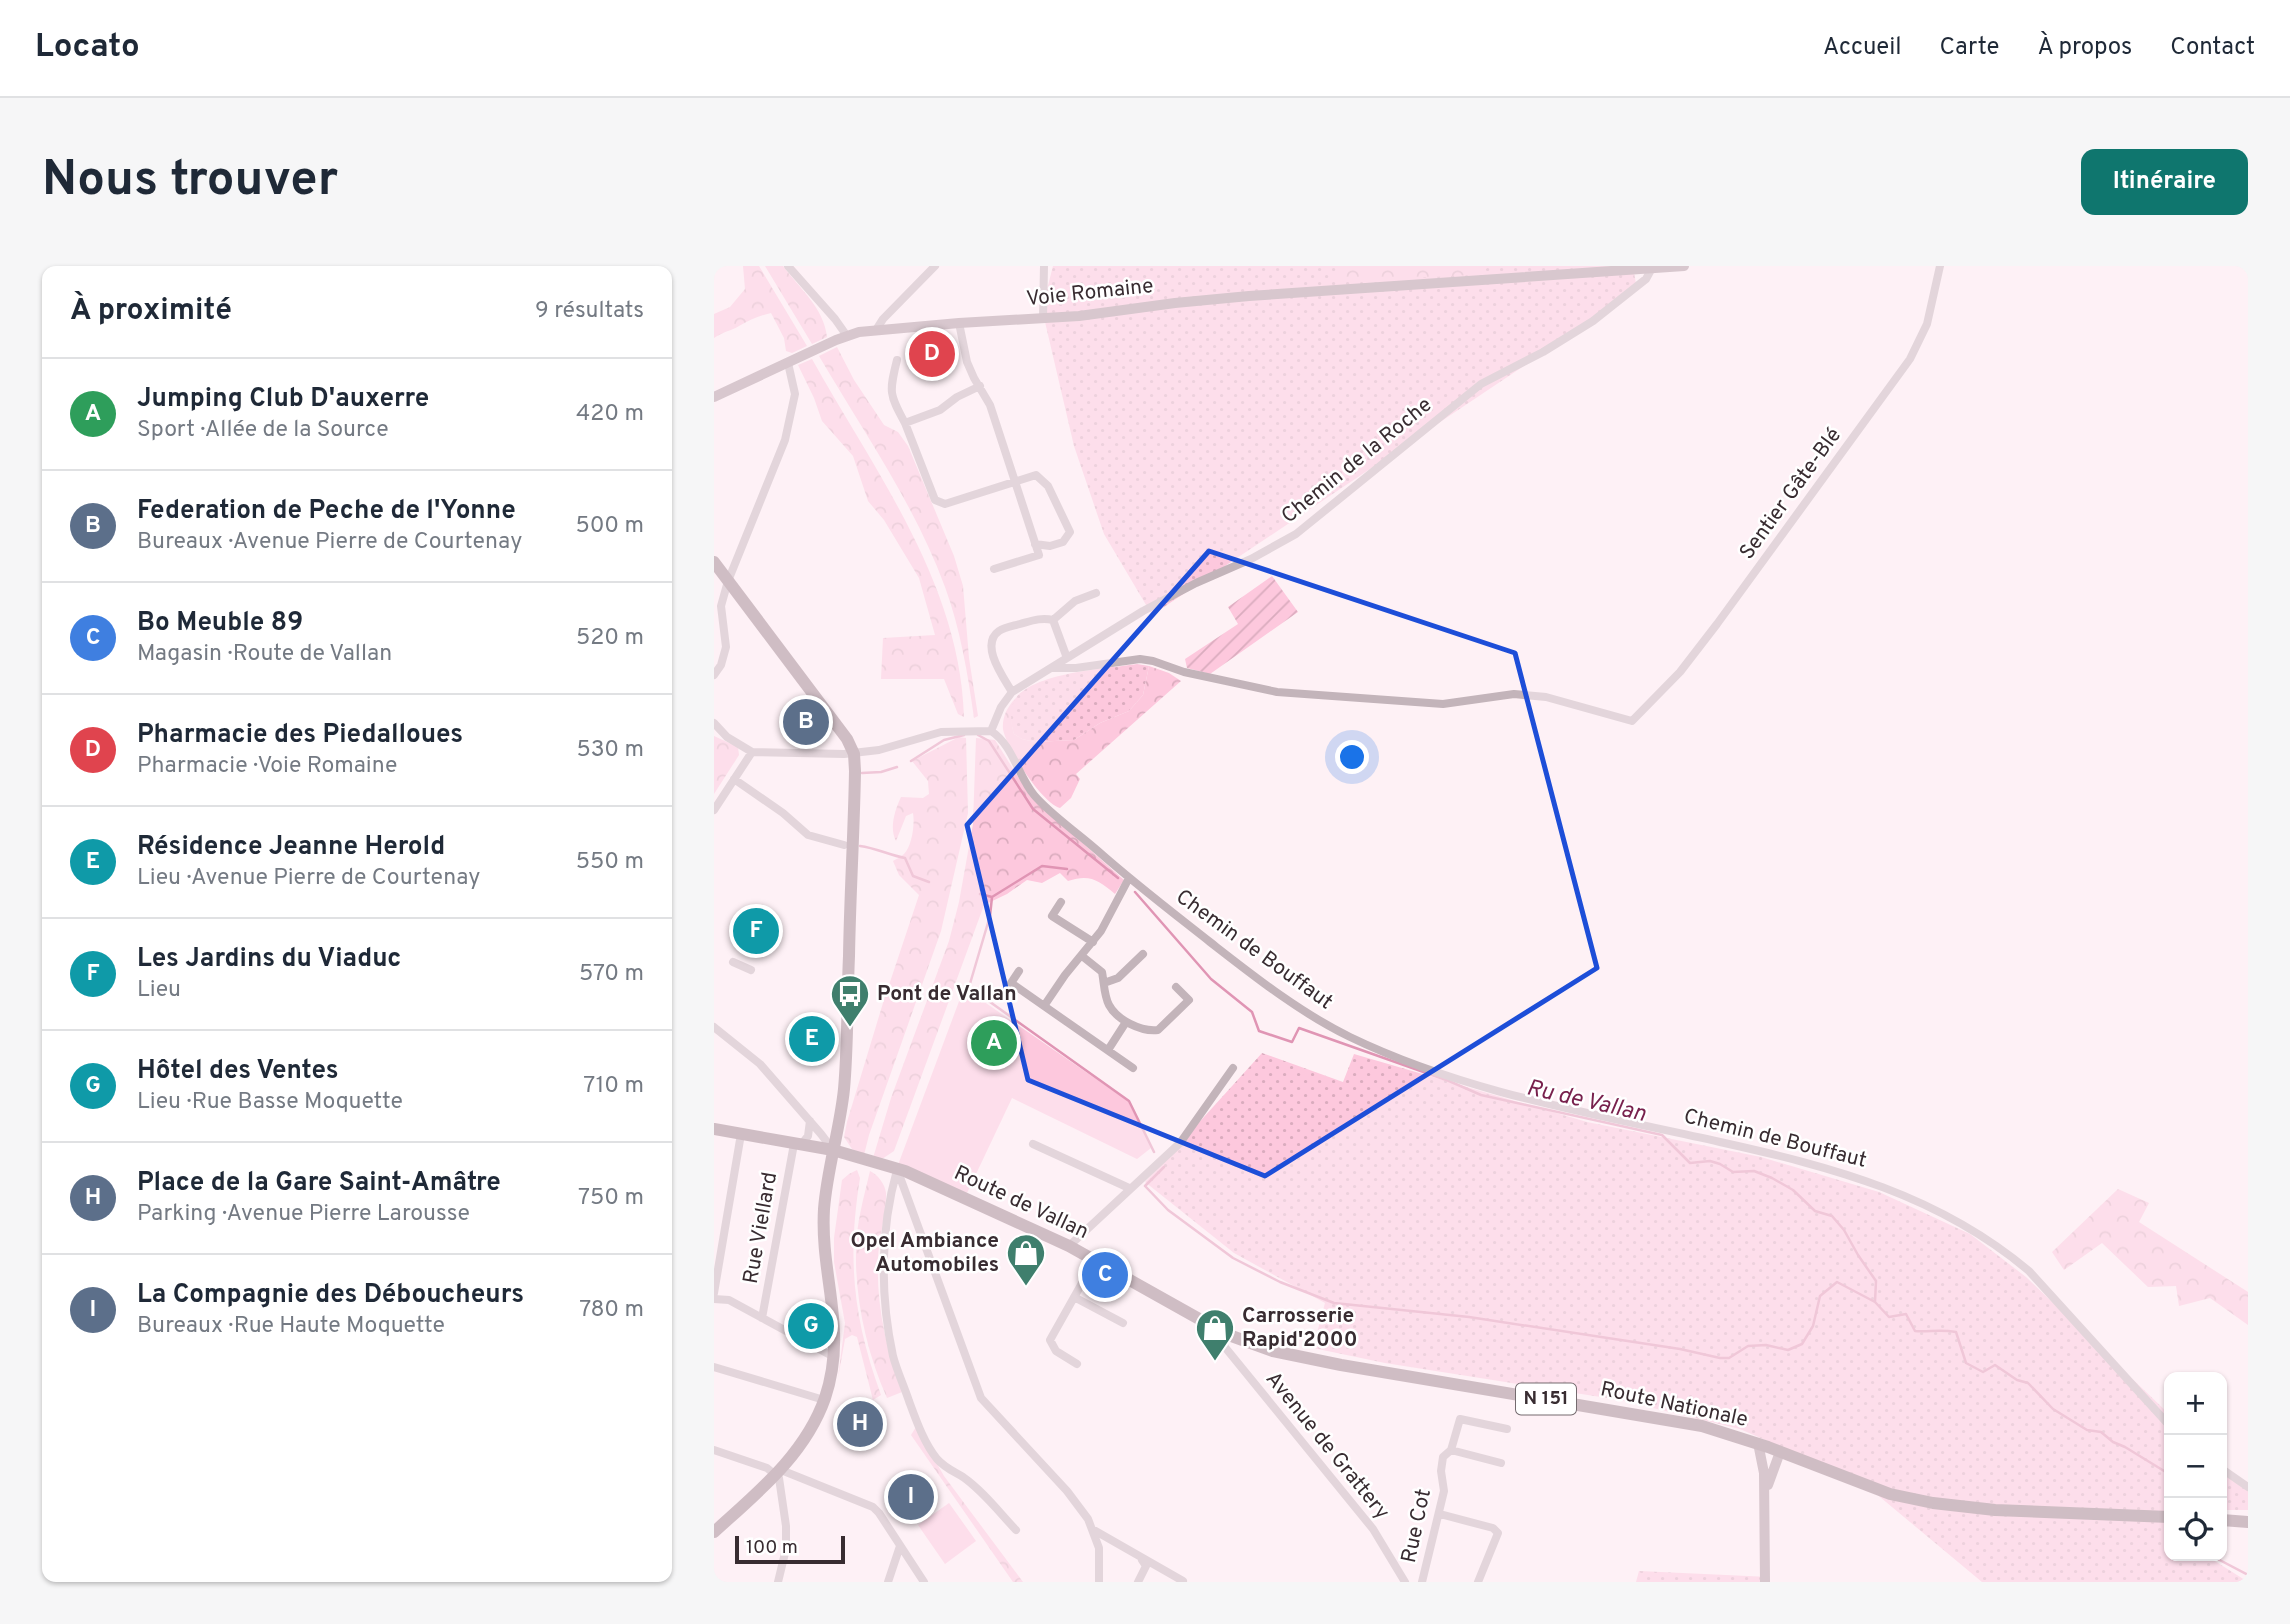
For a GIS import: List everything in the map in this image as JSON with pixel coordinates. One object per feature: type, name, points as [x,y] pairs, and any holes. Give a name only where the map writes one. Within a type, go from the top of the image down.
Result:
[{"type":"main road","name":"Voie Romaine","points":[[714,397],[847,336],[876,330],[1102,314],[1249,296],[1622,268],[1684,266]]},
{"type":"main road","points":[[714,562],[825,709],[855,754],[845,1079],[826,1189],[824,1241],[835,1320],[834,1357],[824,1400],[801,1445],[778,1472],[714,1532]]},
{"type":"main road","name":"N 151","points":[[714,1129],[833,1150],[901,1170]]},
{"type":"main road","points":[[836,1132],[851,1156]]},
{"type":"main road","name":"Route de Vallan","points":[[901,1170],[1069,1246],[1226,1334],[1273,1351],[1309,1359]]},
{"type":"main road","name":"Route Nationale","points":[[1309,1359],[1677,1421],[1729,1433],[1780,1452]]},
{"type":"main road","points":[[1758,1443],[1763,1462],[1765,1494],[1765,1582]]},
{"type":"main road","points":[[1765,1494],[1780,1452]]},
{"type":"main road","name":"N 151","points":[[1780,1452],[1890,1494],[1933,1503],[1995,1510],[2164,1517]]},
{"type":"main road","points":[[2227,1520],[2248,1522]]},
{"type":"street","points":[[788,266],[847,336]]},
{"type":"street","points":[[876,330],[883,319],[935,266]]},
{"type":"street","points":[[1043,318],[1044,266]]},
{"type":"street","name":"Sentier Gâte-Blé","points":[[1051,668],[1076,668],[1140,659],[1184,672],[1277,692],[1443,704],[1514,694],[1546,697],[1632,721],[1680,673],[1910,359],[1927,324],[1940,266]]},
{"type":"street","name":"Chemin de la Roche","points":[[991,731],[1001,707],[1012,692],[1143,611],[1196,583],[1251,559],[1296,534],[1482,384],[1544,352],[1593,321],[1646,279],[1653,268]]},
{"type":"street","points":[[960,323],[967,362],[990,405],[1039,555],[994,569]]},
{"type":"street","points":[[897,360],[890,386],[892,400],[905,423],[935,500],[945,504],[1036,475],[1048,486],[1070,532],[1063,542],[1050,546],[1035,544]]},
{"type":"street","points":[[714,675],[721,665],[726,648],[721,606],[728,581],[785,440],[795,394],[788,363]]},
{"type":"street","points":[[905,423],[940,410],[957,397],[980,386]]},
{"type":"street","points":[[1012,692],[995,663],[991,646],[995,635],[1005,628],[1040,618],[1053,620],[1075,601],[1096,593]]},
{"type":"street","points":[[1053,620],[1067,658]]},
{"type":"street","points":[[714,723],[727,737],[752,752],[855,754],[942,733],[991,731]]},
{"type":"street","name":"Chemin de Bouffaut","points":[[991,731],[1003,741],[1034,795],[1126,884],[1266,985],[1330,1027],[1365,1043],[1496,1092],[1788,1157],[1898,1193],[1956,1222],[2005,1251],[2029,1270],[2164,1419]]},
{"type":"street","points":[[714,810],[752,752]]},
{"type":"street","points":[[734,779],[783,813],[808,835],[844,845]]},
{"type":"street","points":[[1044,1006],[1101,931],[1126,884]]},
{"type":"street","points":[[1061,902],[1052,916],[1093,942]]},
{"type":"street","points":[[1104,983],[1118,978],[1143,954]]},
{"type":"street","points":[[1082,956],[1102,971],[1109,1006],[1126,1022],[1158,1030],[1189,1000],[1176,987]]},
{"type":"street","points":[[733,962],[751,970]]},
{"type":"street","points":[[1019,971],[1011,983],[1133,1068]]},
{"type":"street","points":[[1108,1050],[1126,1022]]},
{"type":"street","points":[[714,1027],[760,1064],[833,1150]]},
{"type":"street","points":[[1069,1246],[1180,1143],[1233,1068]]},
{"type":"street","name":"Rue Viellard","points":[[762,1318],[798,1144],[810,1132],[810,1121]]},
{"type":"street","points":[[714,1293],[741,1134]]},
{"type":"street","points":[[1033,1144],[1129,1188]]},
{"type":"street","points":[[901,1170],[981,1398],[1067,1491],[1088,1519],[1099,1548],[1099,1582]]},
{"type":"street","points":[[901,1170],[892,1189],[884,1254],[885,1306],[894,1358],[915,1417],[933,1453],[950,1471],[962,1476],[981,1493],[1016,1530]]},
{"type":"street","points":[[1077,1364],[1056,1351],[1050,1340],[1095,1260]]},
{"type":"street","points":[[1074,1297],[1123,1323]]},
{"type":"street","points":[[714,1299],[729,1300],[834,1357]]},
{"type":"street","name":"Avenue de Grattery","points":[[1226,1334],[1224,1346],[1373,1529],[1405,1582]]},
{"type":"street","points":[[714,1367],[824,1400]]},
{"type":"street","name":"Rue Cot","points":[[1422,1582],[1444,1491],[1441,1471],[1443,1457],[1451,1450],[1460,1419],[1507,1429]]},
{"type":"street","points":[[714,1450],[786,1473],[873,1507],[924,1582]]},
{"type":"street","points":[[1451,1450],[1501,1463]]},
{"type":"street","points":[[778,1472],[786,1549],[778,1582]]},
{"type":"street","points":[[2227,1472],[2248,1487]]},
{"type":"street","points":[[1440,1514],[1493,1528],[1498,1533],[1478,1582]]},
{"type":"street","points":[[1092,1529],[1183,1581]]},
{"type":"street","points":[[888,1582],[900,1546]]},
{"type":"street","points":[[1138,1582],[1146,1566],[1140,1558]]},
{"type":"highlighted area","points":[[1209,551],[1515,653],[1597,968],[1265,1176],[1028,1080],[967,825]]},
{"type":"green space","points":[[743,266],[759,266],[807,346],[792,353],[786,351],[784,338],[771,313],[754,318],[714,338],[714,314],[730,307],[745,289]]},
{"type":"green space","points":[[765,266],[783,266],[816,308],[827,337],[812,344]]},
{"type":"green space","points":[[1053,266],[1633,266],[1637,290],[1152,615],[1104,534],[1074,446],[1042,309]]},
{"type":"green space","points":[[1342,266],[1492,266],[1471,275],[1339,282],[1336,271]]},
{"type":"green space","points":[[837,347],[854,380],[884,425],[898,432],[908,446],[954,556],[963,586],[969,658],[978,716],[974,718],[959,635],[933,557],[904,498],[819,356]]},
{"type":"green space","points":[[812,359],[887,487],[931,575],[947,620],[959,668],[964,717],[958,714],[944,679],[881,679],[883,638],[935,635],[919,578],[884,520],[868,501],[853,456],[822,421],[798,365]]},
{"type":"green space","points":[[1272,576],[1298,612],[1210,674],[1187,668],[1185,659],[1238,624],[1228,607]]},
{"type":"green space","points":[[1137,664],[1149,666],[1143,695],[1129,711],[1100,723],[1074,740],[1035,742],[1014,734],[1010,718],[1011,706],[1022,692],[1035,684],[1089,670]]},
{"type":"green space","points":[[1149,666],[1169,673],[1181,681],[1076,774],[1080,779],[1071,798],[1060,808],[1053,804],[1026,774],[1006,738],[1003,721],[1010,706],[1015,699],[1011,712],[1012,725],[1014,734],[1022,739],[1035,742],[1074,740],[1100,723],[1129,711],[1143,695]]},
{"type":"green space","points":[[714,736],[738,747],[739,755],[714,794]]},
{"type":"green space","points":[[959,737],[966,738],[968,813],[941,931],[864,1155],[852,1149],[844,1137],[847,1122],[919,895],[899,875],[893,861],[904,854],[909,846],[913,813],[906,816],[896,841],[893,830],[895,813],[901,797],[923,798],[929,794],[928,781],[912,761]]},
{"type":"green space","points":[[976,738],[995,740],[1030,796],[1124,880],[1115,894],[1104,885],[1088,878],[1068,881],[1060,873],[1042,883],[1027,880],[984,905],[894,1151],[882,1159],[873,1158],[891,1098],[949,941],[959,902],[973,824]]},
{"type":"green space","points":[[964,988],[1128,1101],[1151,1148],[1137,1159],[1012,1098],[967,1193],[898,1165]]},
{"type":"green space","points":[[1262,1053],[1343,1082],[1354,1054],[1587,1122],[1761,1157],[1879,1192],[1970,1234],[2026,1277],[2164,1409],[2164,1561],[2215,1561],[2248,1582],[1982,1582],[1862,1482],[1740,1429],[1620,1400],[1385,1363],[1313,1348],[1325,1303],[1234,1253],[1145,1182]]},
{"type":"green space","points":[[857,1170],[860,1178],[854,1235],[855,1288],[864,1340],[881,1395],[873,1400],[857,1337],[852,1335],[845,1339],[838,1378],[845,1323],[834,1262],[834,1238],[842,1180]]},
{"type":"green space","points":[[870,1171],[881,1180],[886,1193],[878,1258],[880,1309],[891,1359],[902,1392],[887,1398],[868,1345],[856,1270],[857,1231]]},
{"type":"green space","points":[[2118,1189],[2149,1203],[2139,1222],[2248,1292],[2248,1325],[2210,1298],[2179,1306],[2176,1286],[2148,1287],[2102,1243],[2064,1270],[2052,1252]]},
{"type":"green space","points":[[916,1427],[944,1476],[1023,1582],[1013,1582],[911,1435]]},
{"type":"green space","points":[[2227,1470],[2248,1490],[2248,1510],[2227,1510]]},
{"type":"green space","points":[[949,1503],[976,1541],[945,1564],[918,1525]]},
{"type":"green space","points":[[1639,1571],[1769,1577],[1770,1582],[1636,1582]]},
{"type":"waterway","name":"Ru de Vallan","points":[[911,761],[944,740],[964,735]]},
{"type":"waterway","name":"Ru de Vallan","points":[[978,735],[989,741],[1033,809],[1118,878]]},
{"type":"waterway","name":"Ru de Vallan","points":[[862,773],[881,772],[897,767]]},
{"type":"waterway","points":[[860,846],[905,858],[913,876],[929,882]]},
{"type":"waterway","points":[[980,894],[992,897],[1042,866],[1067,869]]},
{"type":"waterway","name":"Ru de Vallan","points":[[1135,892],[1211,979],[1252,1012],[1259,1031],[1292,1042],[1299,1028],[1481,1095],[1662,1135],[1690,1163],[1710,1161],[1733,1172],[1754,1171],[1772,1178],[1793,1190],[1815,1211],[1832,1216],[1844,1230],[1876,1281],[1875,1302],[1889,1317],[1906,1314],[1915,1331],[1956,1332],[1966,1363],[1983,1372],[1995,1365],[2017,1380],[2028,1383],[2053,1409],[2087,1430],[2101,1432],[2113,1442],[2164,1471]]},
{"type":"waterway","points":[[992,897],[990,916],[969,987],[1129,1101],[1154,1152]]},
{"type":"waterway","points":[[1164,1167],[1145,1186],[1168,1210],[1233,1258],[1280,1282],[1334,1303],[1469,1317],[1729,1358],[1748,1346],[1766,1345],[1788,1350],[1802,1344],[1813,1326],[1820,1296],[1837,1282],[1875,1302]]},
{"type":"waterway","name":"Ru de Vallan","points":[[2221,1561],[2248,1575]]},
{"type":"place","name":"Pharmacie des Piedalloues","points":[[932,354]]},
{"type":"place","name":"Federation de Peche de l'Yonne","points":[[806,722]]},
{"type":"place","name":"Les Jardins du Viaduc","points":[[756,931]]},
{"type":"place","name":"Pont de Vallan","points":[[850,1028]]},
{"type":"place","name":"Résidence Jeanne Herold","points":[[812,1039]]},
{"type":"place","name":"Jumping Club D'auxerre","points":[[994,1043]]},
{"type":"place","name":"Bo Meuble 89","points":[[1105,1275]]},
{"type":"place","name":"Opel Ambiance Automobiles","points":[[1026,1287]]},
{"type":"place","name":"Hôtel des Ventes","points":[[811,1326]]},
{"type":"place","name":"Carrosserie Rapid'2000","points":[[1215,1362]]},
{"type":"place","name":"Place de la Gare Saint-Amâtre","points":[[860,1424]]},
{"type":"place","name":"La Compagnie des Déboucheurs","points":[[911,1497]]}]
